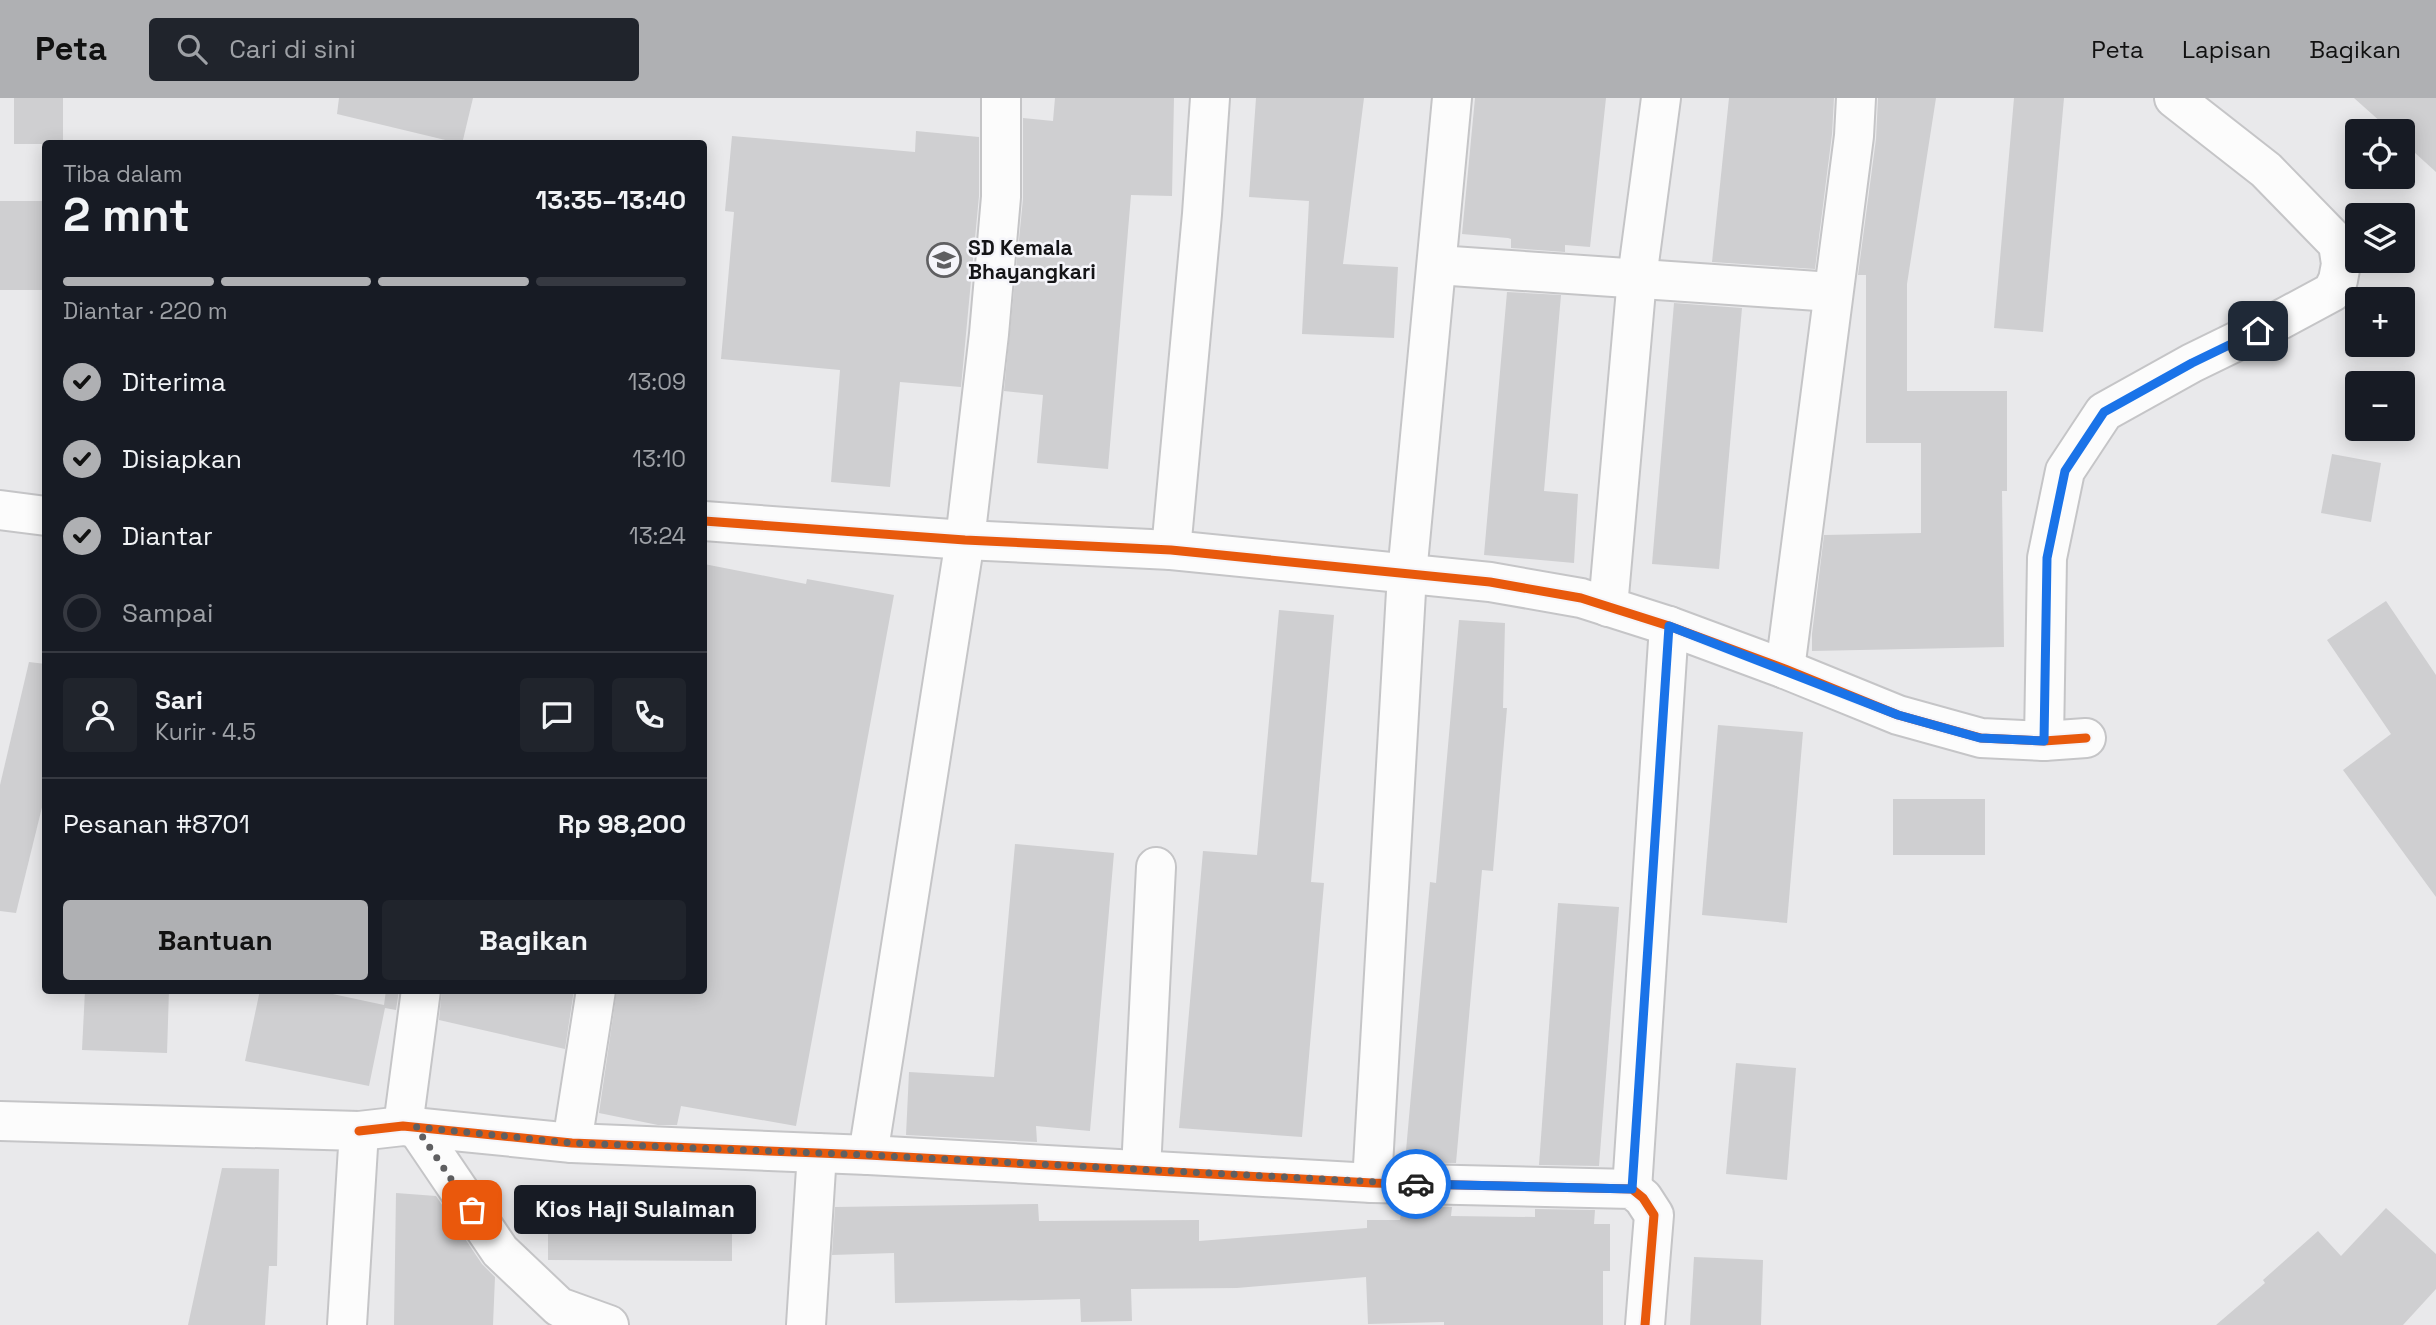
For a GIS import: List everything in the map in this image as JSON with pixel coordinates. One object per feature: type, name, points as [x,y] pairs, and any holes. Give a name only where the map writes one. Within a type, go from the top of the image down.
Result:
[{"type":"street","points":[[868,1155],[965,540],[1000,211],[1001,98]]},
{"type":"street","points":[[1171,550],[1210,98]]},
{"type":"street","points":[[1372,1182],[1407,574],[1452,98]]},
{"type":"street","points":[[1608,607],[1637,278],[1661,98]]},
{"type":"street","points":[[1785,669],[1854,136],[1856,98]]},
{"type":"street","points":[[2044,741],[2047,558],[2065,471],[2104,412],[2192,363],[2332,292],[2338,280],[2341,264],[2338,244],[2266,170],[2174,98]]},
{"type":"street","points":[[1437,265],[1832,292]]},
{"type":"street","points":[[0,510],[42,515]]},
{"type":"street","points":[[707,521],[965,540],[1171,550],[1490,582],[1581,598],[1669,626],[1898,715],[1980,738],[2044,741],[2086,738]]},
{"type":"street","points":[[1632,1189],[1669,626]]},
{"type":"street","points":[[1140,1170],[1156,867]]},
{"type":"street","points":[[421,994],[410,1126],[500,1251],[559,1307],[609,1325]]},
{"type":"street","points":[[572,1143],[595,994]]},
{"type":"street","points":[[0,1121],[359,1131],[410,1126],[572,1143],[868,1155],[1372,1182],[1632,1189],[1643,1198],[1654,1215],[1646,1325]]},
{"type":"street","points":[[347,1325],[359,1131]]},
{"type":"street","points":[[806,1325],[817,1153]]},
{"type":"building","points":[[14,98],[63,98],[63,140],[42,140],[42,144],[14,144]]},
{"type":"building","points":[[339,98],[473,98],[463,140],[445,140],[337,114]]},
{"type":"building","points":[[1055,98],[1174,98],[1172,196],[1131,195],[1108,469],[1037,463],[1043,395],[1004,391],[1023,199],[1023,118],[1053,121]]},
{"type":"building","points":[[1256,98],[1364,98],[1343,264],[1398,267],[1394,338],[1302,334],[1309,201],[1249,197]]},
{"type":"building","points":[[1475,98],[1606,98],[1590,247],[1565,245],[1565,252],[1511,248],[1511,239],[1508,238],[1462,234]]},
{"type":"building","points":[[1729,98],[1834,98],[1815,269],[1712,262]]},
{"type":"building","points":[[1878,98],[1936,98],[1907,284],[1907,391],[2007,391],[2007,491],[2002,491],[2004,647],[1812,651],[1824,535],[1921,533],[1921,443],[1866,443],[1866,275],[1858,275],[1876,139]]},
{"type":"building","points":[[2014,98],[2064,98],[2043,332],[1994,328]]},
{"type":"building","points":[[2354,98],[2436,98],[2436,172],[2415,153],[2415,119],[2378,119]]},
{"type":"building","points":[[916,131],[979,137],[979,196],[961,387],[900,382],[890,487],[831,482],[840,370],[721,359],[734,212],[725,211],[732,136],[915,152]]},
{"type":"building","points":[[0,201],[42,201],[42,290],[0,290]]},
{"type":"building","points":[[1507,292],[1561,295],[1544,491],[1578,494],[1574,563],[1484,555]]},
{"type":"building","points":[[1674,303],[1742,308],[1719,569],[1652,564]]},
{"type":"building","points":[[2332,454],[2381,463],[2371,522],[2321,513]]},
{"type":"building","points":[[707,565],[806,584],[807,579],[894,595],[796,1126],[681,1106],[677,1125],[658,1125],[599,1113],[616,994],[707,994]]},
{"type":"building","points":[[2386,601],[2436,675],[2436,897],[2343,770],[2391,734],[2327,640]]},
{"type":"building","points":[[1279,610],[1334,615],[1311,882],[1324,883],[1302,1137],[1179,1128],[1203,851],[1257,855]]},
{"type":"building","points":[[1459,620],[1505,623],[1503,708],[1507,708],[1493,871],[1482,870],[1456,1163],[1405,1162],[1430,882],[1436,883]]},
{"type":"building","points":[[29,662],[42,664],[42,807],[16,913],[0,911],[0,785]]},
{"type":"building","points":[[1718,725],[1803,732],[1787,923],[1702,915]]},
{"type":"building","points":[[1893,799],[1985,799],[1985,855],[1893,855]]},
{"type":"building","points":[[1015,844],[1114,853],[1090,1131],[1036,1126],[1037,1142],[906,1135],[909,1072],[994,1077]]},
{"type":"building","points":[[1558,903],[1619,907],[1599,1166],[1539,1165]]},
{"type":"building","points":[[85,994],[169,994],[167,1053],[82,1050]]},
{"type":"building","points":[[259,994],[333,994],[384,1005],[385,994],[398,994],[396,1010],[385,1008],[369,1086],[245,1061]]},
{"type":"building","points":[[442,994],[573,994],[565,1049],[439,1020]]},
{"type":"building","points":[[1736,1063],[1796,1068],[1787,1180],[1726,1174]]},
{"type":"building","points":[[222,1168],[279,1169],[277,1266],[269,1266],[265,1325],[188,1325]]},
{"type":"building","points":[[396,1193],[436,1196],[482,1264],[495,1277],[493,1325],[394,1325]]},
{"type":"building","points":[[1038,1204],[1039,1221],[1199,1220],[1199,1241],[1367,1228],[1367,1220],[1400,1220],[1402,1206],[1452,1207],[1451,1216],[1535,1217],[1535,1209],[1595,1210],[1594,1224],[1610,1224],[1610,1271],[1603,1271],[1603,1325],[1444,1325],[1444,1322],[1368,1324],[1366,1277],[1237,1288],[1131,1289],[1132,1321],[1081,1322],[1080,1299],[895,1303],[894,1253],[832,1255],[835,1207]]},
{"type":"building","points":[[548,1206],[732,1207],[732,1261],[548,1260]]},
{"type":"building","points":[[2386,1208],[2436,1254],[2436,1289],[2403,1325],[2216,1325],[2265,1283],[2263,1280],[2318,1231],[2341,1256]]},
{"type":"building","points":[[1694,1257],[1763,1260],[1761,1325],[1690,1325]]},
{"type":"cycle path","points":[[707,521],[965,540],[1171,550],[1490,582],[1581,598],[1669,626],[1898,715],[1981,738],[2044,741],[2086,738]]},
{"type":"cycle path","points":[[359,1131],[403,1126],[572,1143],[868,1155],[1372,1183],[1632,1189],[1643,1198],[1654,1215],[1645,1325]]},
{"type":"way so far","points":[[472,1210],[416,1127],[572,1143],[868,1155],[1416,1184]]},
{"type":"place","name":"SD Kemala Bhayangkari","points":[[944,260]]},
{"type":"place","name":"Kios Haji Sulaiman","points":[[472,1210]]},
{"type":"route","points":[[1416,1184],[1632,1189],[1669,626],[1898,715],[1980,738],[2044,741],[2047,558],[2065,471],[2104,412],[2192,363],[2258,331]]}]
